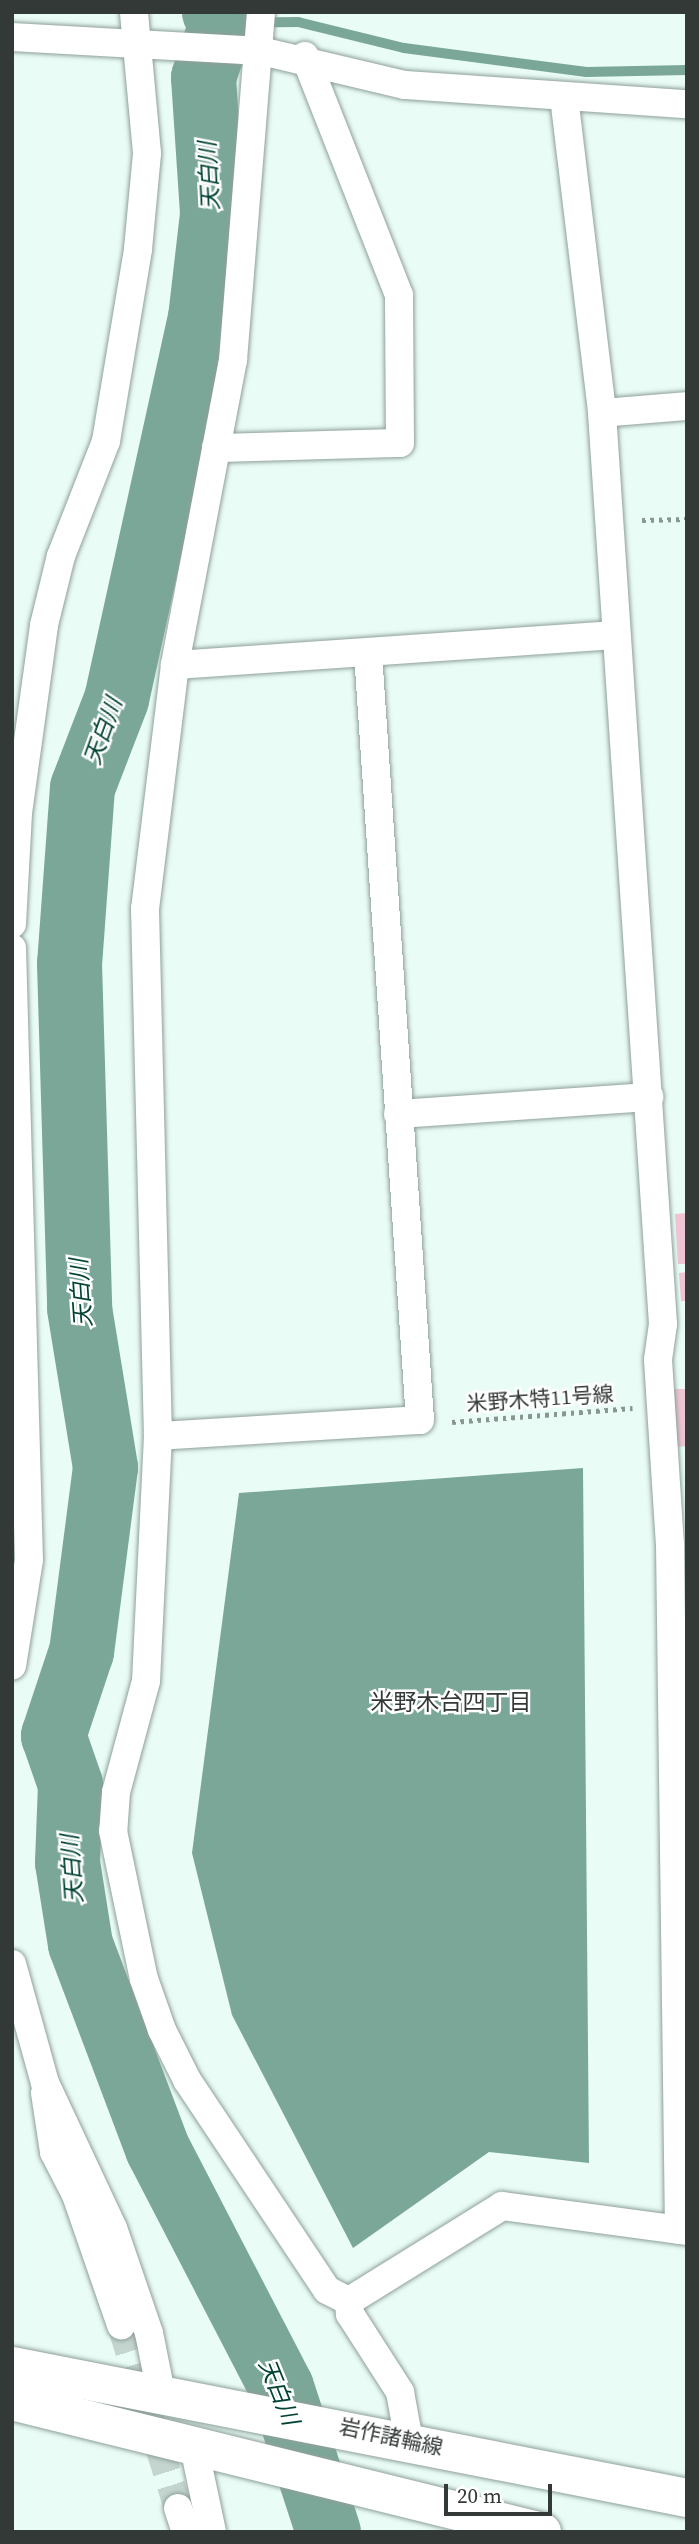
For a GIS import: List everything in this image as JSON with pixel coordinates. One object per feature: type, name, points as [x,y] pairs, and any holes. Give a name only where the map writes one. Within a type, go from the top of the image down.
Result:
[{"type":"main road","name":"岩作諸輪線","points":[[12,2366],[363,2431],[687,2498]]},
{"type":"main road","points":[[12,2401],[398,2496],[444,2521],[542,2532]]},
{"type":"street","points":[[12,924],[18,813],[44,625],[61,556],[106,441],[138,249],[147,153],[140,48],[134,12]]},
{"type":"street","points":[[261,12],[261,51],[233,360],[175,665],[145,909],[159,1436],[146,1681],[116,1792],[117,1858],[144,1979],[187,2080],[327,2290],[349,2301]]},
{"type":"street","points":[[12,37],[140,48],[261,51],[305,56],[405,85],[687,104]]},
{"type":"street","points":[[216,448],[400,443],[399,295],[305,56]]},
{"type":"street","points":[[349,2301],[502,2206],[683,2230],[679,1544],[663,1406],[675,1323],[649,1097],[602,414],[564,97]]},
{"type":"street","points":[[602,414],[687,407]]},
{"type":"street","points":[[175,665],[368,654],[616,635]]},
{"type":"street","points":[[159,1436],[420,1420],[368,654]]},
{"type":"street","points":[[12,948],[29,1560],[12,1666]]},
{"type":"street","points":[[398,1114],[649,1097]]},
{"type":"street","points":[[12,1964],[45,2083],[113,2228],[149,2333],[161,2393]]},
{"type":"street","points":[[45,2083],[45,2122],[121,2325]]},
{"type":"street","points":[[349,2301],[350,2314],[400,2392],[409,2441]]},
{"type":"street","points":[[203,2450],[212,2532]]},
{"type":"path","points":[[609,517],[687,519]]},
{"type":"path","name":"米野木特11号線","points":[[420,1420],[663,1406]]},
{"type":"shaded area","points":[[583,1468],[589,2163],[489,2152],[353,2248],[232,2015],[192,1853],[239,1493]]},
{"type":"building","points":[[687,1213],[687,1264],[678,1264],[675,1214]]},
{"type":"building","points":[[687,1272],[687,1301],[681,1301],[679,1273]]},
{"type":"building","points":[[673,1389],[687,1389],[687,1446],[675,1447]]},
{"type":"waterway","name":"天白川","points":[[214,12],[221,23],[203,77],[212,214],[200,317],[116,699],[82,787],[69,963],[79,1308],[105,1467],[81,1651],[53,1735],[70,1784],[67,1862],[80,1944],[157,2148],[281,2387],[328,2532]]},
{"type":"waterway","points":[[221,23],[298,22],[404,48],[586,72],[687,70]]},
{"type":"tunnel","points":[[121,2325],[178,2508]]},
{"type":"district","name":"米野木台四丁目","points":[[451,1702]]}]
